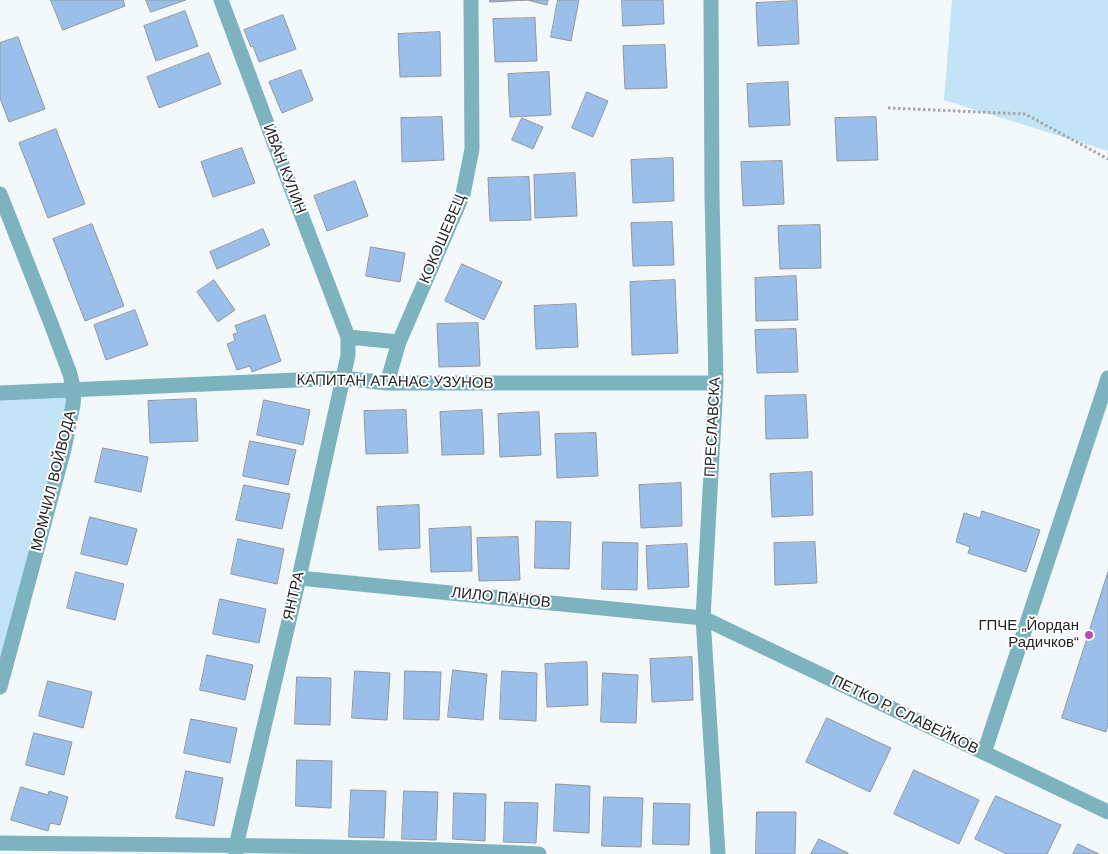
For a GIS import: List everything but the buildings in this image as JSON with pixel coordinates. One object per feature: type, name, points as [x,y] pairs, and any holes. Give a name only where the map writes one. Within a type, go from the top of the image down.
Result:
[{"type":"street","name":"ИВАН КУЛИН","points":[[221,0],[348,337]]},
{"type":"street","name":"КОКОШЕВЕЦ","points":[[387,382],[399,342],[463,194],[472,149],[471,0]]},
{"type":"street","name":"ПРЕСЛАВСКА","points":[[711,0],[712,196],[716,383],[703,618],[718,854]]},
{"type":"street","name":"МОМЧИЛ ВОЙВОДА","points":[[0,194],[57,338],[74,391],[64,449],[0,687]]},
{"type":"street","points":[[348,337],[399,342]]},
{"type":"street","name":"ЯНТРА","points":[[236,850],[343,378],[348,355],[348,337]]},
{"type":"street","name":"КАПИТАН АТАНАС УЗУНОВ","points":[[0,393],[343,378],[387,382],[716,383]]},
{"type":"street","points":[[984,753],[1108,378]]},
{"type":"street","name":"ЛИЛО ПАНОВ","points":[[298,578],[703,618]]},
{"type":"street","name":"ПЕТКО Р. СЛАВЕЙКОВ","points":[[703,618],[1108,812]]},
{"type":"street","points":[[0,843],[236,850],[539,854]]},
{"type":"path","points":[[888,108],[1025,114],[1108,159]]},
{"type":"shaded area","points":[[952,0],[1108,0],[1108,151],[944,100]]},
{"type":"shaded area","points":[[74,391],[0,687],[0,393]]},
{"type":"place","name":"ГПЧЕ „Йордан Радичков“","points":[[1089,635]]}]
